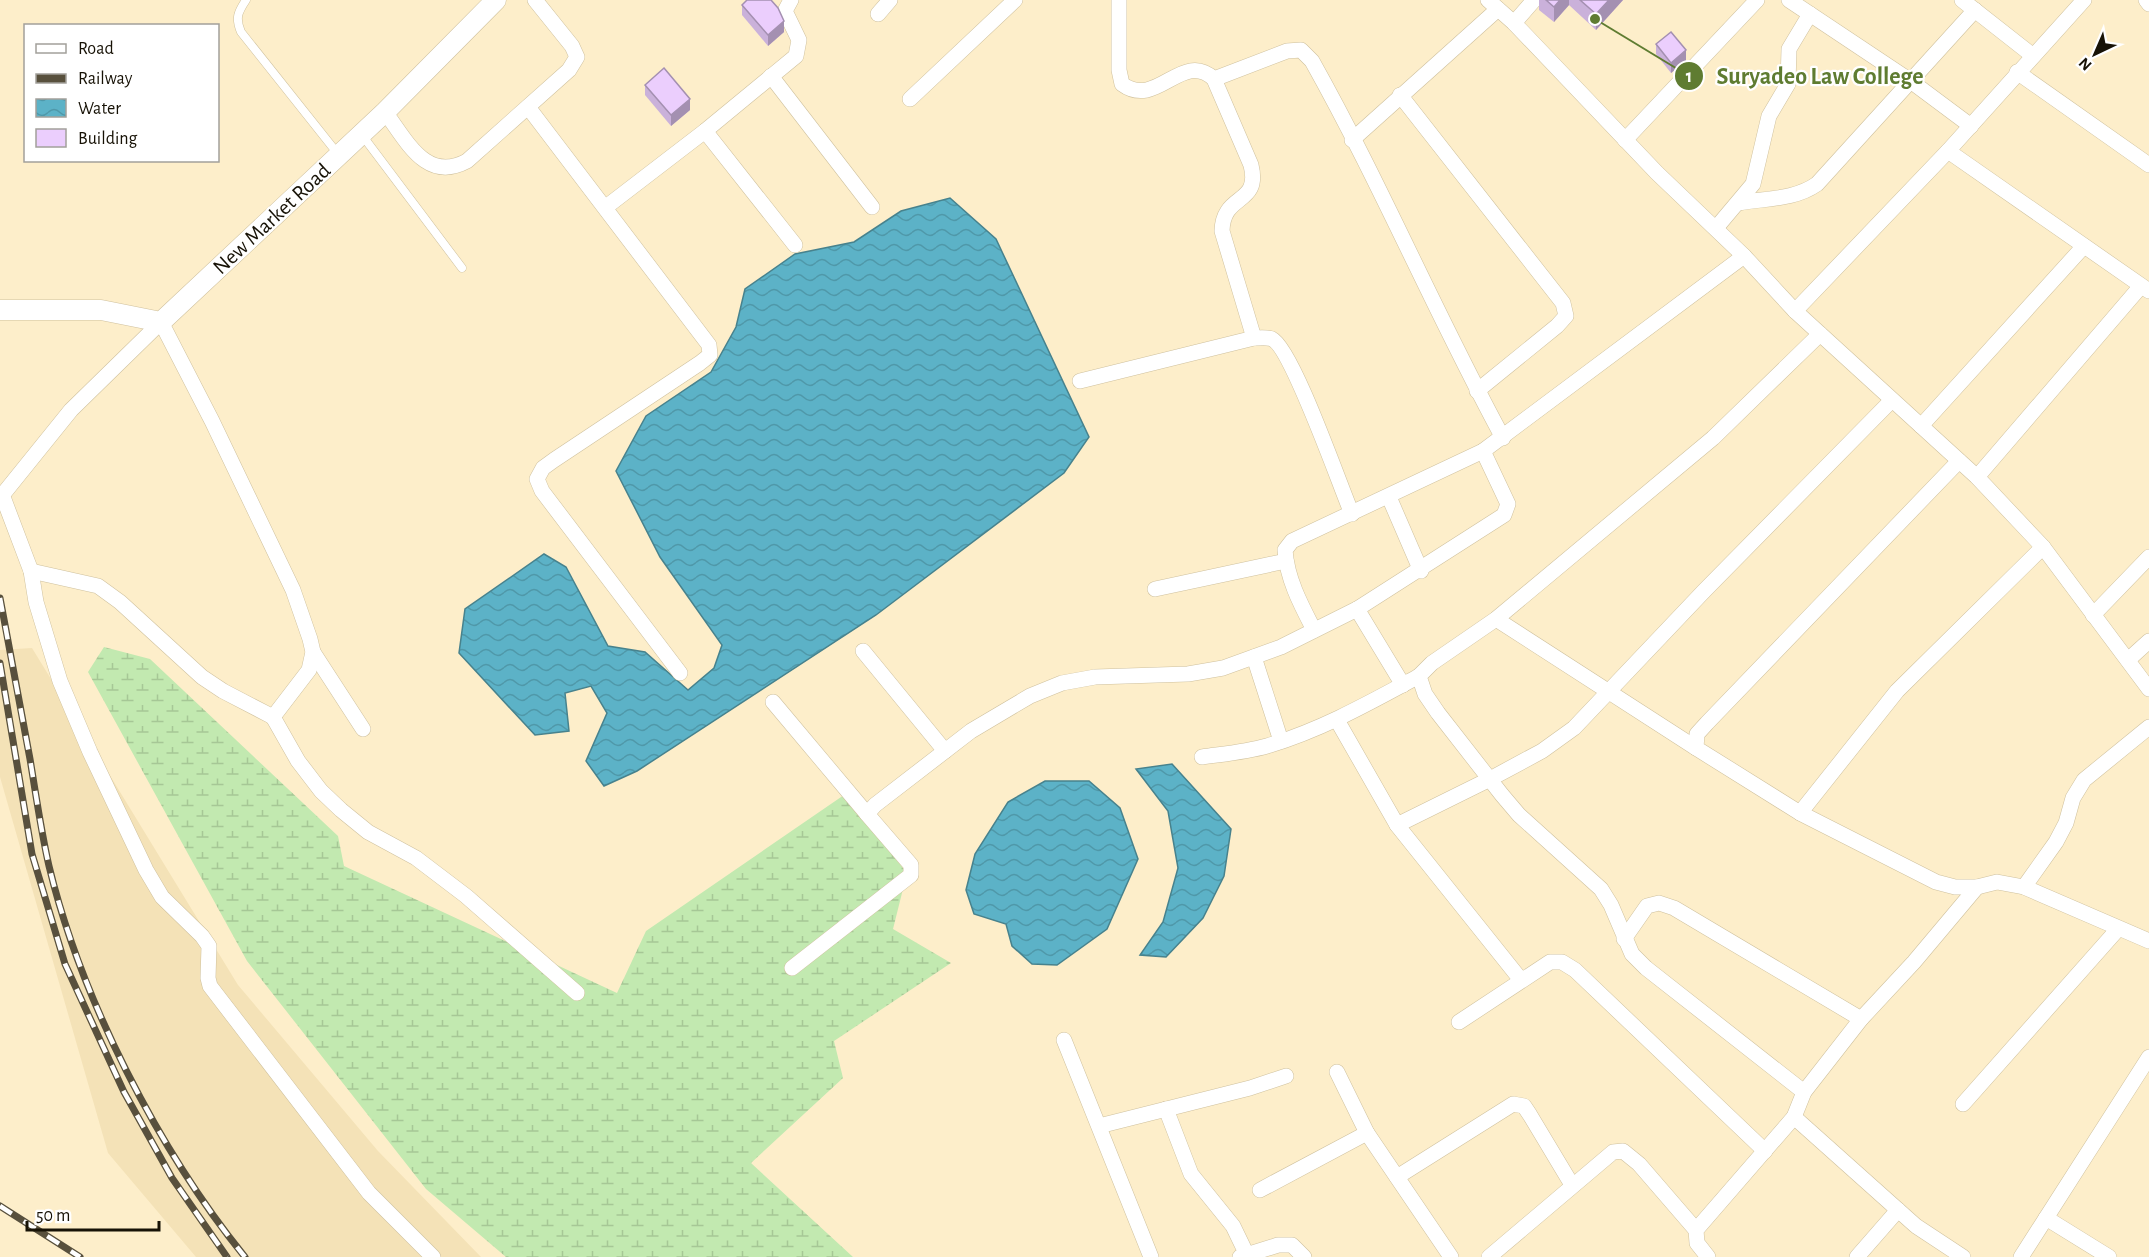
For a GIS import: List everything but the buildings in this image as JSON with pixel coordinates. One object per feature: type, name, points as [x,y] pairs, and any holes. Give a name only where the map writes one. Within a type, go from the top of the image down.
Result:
[{"type":"street","name":"New Market Road","points":[[161,322],[385,112],[496,0]]},
{"type":"street","points":[[385,112],[419,157],[438,168],[453,168],[467,161],[569,70],[577,57],[572,46],[536,0]]},
{"type":"street","points":[[606,207],[705,132],[796,56],[799,40],[785,11],[792,0]]},
{"type":"street","points":[[878,14],[890,0]]},
{"type":"street","points":[[910,99],[1015,0]]},
{"type":"street","points":[[1119,0],[1119,70],[1122,84],[1132,92],[1147,91],[1194,68],[1205,71],[1214,79],[1251,165],[1255,180],[1251,189],[1227,211],[1222,220],[1222,231],[1254,338]]},
{"type":"street","points":[[1514,23],[1534,0]]},
{"type":"street","points":[[1625,140],[1757,0]]},
{"type":"street","points":[[1788,0],[1912,82],[1971,126]]},
{"type":"street","points":[[1962,0],[2032,55]]},
{"type":"street","points":[[1795,311],[1948,151],[2032,55],[2084,0]]},
{"type":"street","points":[[2146,0],[2149,4]]},
{"type":"street","points":[[1352,140],[1493,4],[1514,23],[1625,140],[1744,256],[1795,311],[1891,401],[1977,477],[2043,548],[2149,689]]},
{"type":"street","points":[[1740,203],[1804,193],[1817,184],[1975,10]]},
{"type":"street","points":[[1716,228],[1740,203],[1753,184],[1769,116],[1788,84],[1789,49],[1810,14]]},
{"type":"street","points":[[1214,79],[1287,51],[1301,50],[1312,61],[1397,223],[1477,391],[1503,438]]},
{"type":"street","points":[[2017,72],[2149,165]]},
{"type":"street","points":[[771,75],[872,207]]},
{"type":"street","points":[[1400,95],[1563,303],[1566,316],[1557,326],[1477,391]]},
{"type":"street","points":[[528,107],[709,345],[710,356],[554,460],[543,468],[537,479],[542,491],[680,673]]},
{"type":"street","points":[[705,132],[795,245]]},
{"type":"street","points":[[1948,151],[2145,289],[1977,477]]},
{"type":"street","points":[[1921,426],[2084,246]]},
{"type":"street","points":[[1314,630],[1294,589],[1286,561],[1285,550],[1292,541],[1483,451],[1744,256]]},
{"type":"street","points":[[0,310],[101,310],[161,322]]},
{"type":"street","points":[[161,322],[71,410],[1,497],[31,571],[36,602],[60,681],[90,752],[146,870],[162,897],[202,936],[209,946],[207,978],[210,986],[369,1193],[433,1257]]},
{"type":"street","points":[[161,322],[212,421],[293,590],[313,652],[363,729]]},
{"type":"street","points":[[1202,757],[1281,741],[1337,720],[1419,676],[1432,663],[1496,619],[1713,438],[1820,334]]},
{"type":"street","points":[[1080,381],[1254,338],[1272,339],[1285,354],[1352,514]]},
{"type":"street","points":[[1397,825],[1490,779],[1561,739],[1609,693],[1704,591],[1891,401]]},
{"type":"street","points":[[867,814],[875,805],[945,751],[1000,712],[1062,683],[1095,677],[1188,674],[1223,668],[1281,647],[1357,609],[1421,571],[1504,515],[1508,504],[1483,451]]},
{"type":"street","points":[[1696,748],[1697,734],[1707,723],[1959,461]]},
{"type":"street","points":[[1389,497],[1421,571]]},
{"type":"street","points":[[1800,813],[1897,691],[2043,548]]},
{"type":"street","points":[[2093,615],[2149,557]]},
{"type":"street","points":[[1155,589],[1286,561]]},
{"type":"street","points":[[31,571],[98,586],[120,602],[202,677],[223,692],[273,717],[298,761],[321,791],[341,810],[368,832],[416,858],[466,896],[577,993]]},
{"type":"street","points":[[1357,609],[1403,685]]},
{"type":"street","points":[[1496,619],[1800,813],[1936,882],[1955,887],[1977,887],[1997,882],[2024,887],[2149,941]]},
{"type":"street","points":[[2128,660],[2149,641]]},
{"type":"street","points":[[863,651],[945,751]]},
{"type":"street","points":[[273,717],[309,670],[313,652]]},
{"type":"street","points":[[1254,657],[1281,741]]},
{"type":"street","points":[[1419,676],[1425,694],[1438,713],[1519,815],[1600,889],[1611,905],[1632,954],[1646,968],[1804,1092]]},
{"type":"street","points":[[773,702],[911,865],[911,875],[792,968]]},
{"type":"street","points":[[1337,720],[1397,825],[1521,980]]},
{"type":"street","points":[[2024,887],[2056,842],[2066,823],[2073,798],[2084,780],[2149,727]]},
{"type":"street","points":[[1696,1230],[1794,1117],[1804,1092],[1861,1019],[1914,962],[1977,887]]},
{"type":"street","points":[[1624,939],[1647,906],[1659,903],[1684,914],[1861,1019]]},
{"type":"street","points":[[1963,1104],[2118,929]]},
{"type":"street","points":[[1459,1022],[1550,962],[1562,962],[1575,970],[1765,1151]]},
{"type":"street","points":[[1064,1040],[1151,1257]]},
{"type":"street","points":[[2021,1257],[2149,1058]]},
{"type":"street","points":[[1337,1072],[1367,1133],[1451,1257]]},
{"type":"street","points":[[1099,1126],[1286,1076]]},
{"type":"street","points":[[1397,1177],[1513,1104],[1524,1106],[1572,1185]]},
{"type":"street","points":[[1166,1109],[1191,1174],[1233,1226],[1244,1256],[1278,1245],[1292,1245],[1304,1257]]},
{"type":"street","points":[[1794,1117],[1916,1226],[1963,1257]]},
{"type":"street","points":[[1260,1190],[1367,1133]]},
{"type":"street","points":[[1489,1257],[1612,1152],[1623,1151],[1639,1164],[1696,1230],[1697,1243],[1708,1257]]},
{"type":"street","points":[[1857,1257],[1898,1210]]},
{"type":"street","points":[[2046,1218],[2087,1252],[2109,1257]]},
{"type":"lane","points":[[246,0],[238,12],[237,21],[241,32],[338,154]]},
{"type":"lane","points":[[361,134],[462,268]]},
{"type":"shaded area","points":[[32,648],[238,985],[378,1151],[481,1257],[196,1257],[108,1153],[0,777],[0,650]]},
{"type":"green space","points":[[104,647],[150,659],[338,836],[344,866],[617,993],[646,931],[844,795],[907,873],[893,929],[951,963],[834,1041],[843,1078],[751,1163],[853,1257],[506,1257],[426,1189],[247,961],[88,672]]},
{"type":"water","points":[[950,198],[996,239],[1089,437],[1064,473],[876,615],[637,771],[604,786],[586,761],[607,713],[591,686],[565,693],[569,731],[535,735],[459,653],[465,609],[544,554],[566,567],[608,646],[645,652],[688,690],[714,668],[722,645],[660,557],[616,471],[646,416],[711,372],[736,327],[745,289],[795,254],[854,242],[901,211]]},
{"type":"water","points":[[1172,764],[1231,829],[1224,876],[1203,918],[1166,957],[1140,955],[1163,922],[1178,868],[1168,811],[1136,769]]},
{"type":"water","points":[[1045,781],[1089,781],[1120,808],[1138,859],[1107,929],[1057,965],[1032,964],[1012,946],[1006,924],[974,914],[966,890],[975,854],[1008,802]]},
{"type":"railway","points":[[0,598],[49,866],[63,917],[81,968],[102,1020],[154,1122],[213,1215],[245,1257]]},
{"type":"railway","points":[[0,663],[32,854],[65,964],[124,1092],[172,1178],[227,1257]]},
{"type":"railway","points":[[0,1206],[80,1257]]},
{"type":"place","name":"Suryadeo Law College","points":[[1595,19]]}]
